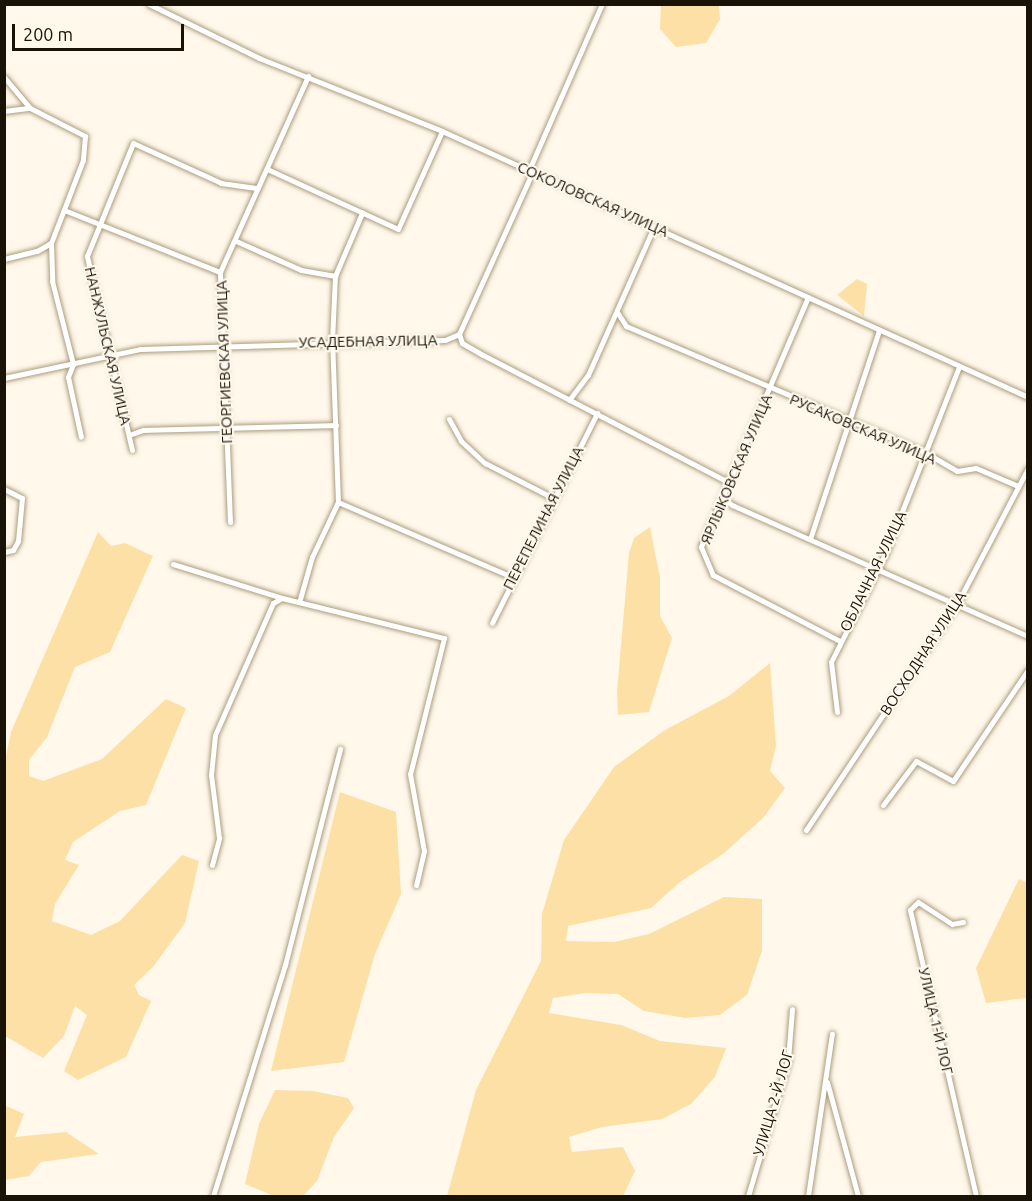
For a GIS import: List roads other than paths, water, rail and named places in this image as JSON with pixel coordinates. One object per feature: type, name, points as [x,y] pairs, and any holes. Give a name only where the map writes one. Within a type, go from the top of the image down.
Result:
[{"type":"street","points":[[459,334],[602,4]]},
{"type":"street","name":"СОКОЛОВСКАЯ УЛИЦА","points":[[154,5],[259,58],[442,131],[531,170],[1028,397]]},
{"type":"street","name":"ГЕОРГИЕВСКАЯ УЛИЦА","points":[[230,522],[224,344],[220,330],[220,272],[236,241],[308,76]]},
{"type":"street","points":[[4,78],[30,108],[85,136],[82,160],[51,243],[52,281],[73,364],[68,377],[81,437]]},
{"type":"street","points":[[4,111],[30,108]]},
{"type":"street","points":[[267,170],[398,229],[442,131]]},
{"type":"street","name":"НАНЖУЛЬСКАЯ УЛИЦА","points":[[132,450],[87,255],[133,143],[221,183],[258,188]]},
{"type":"street","points":[[64,210],[100,222],[220,272]]},
{"type":"street","points":[[300,599],[312,557],[338,502],[332,340],[336,276],[362,213]]},
{"type":"street","points":[[569,400],[588,375],[654,227]]},
{"type":"street","points":[[236,241],[301,270],[336,276]]},
{"type":"street","points":[[4,259],[37,251],[51,243]]},
{"type":"street","name":"ЯРЛЫКОВСКАЯ УЛИЦА","points":[[808,297],[701,547],[713,575],[840,641]]},
{"type":"street","name":"РУСАКОВСКАЯ УЛИЦА","points":[[616,312],[626,326],[926,453],[957,471],[975,468],[1018,486]]},
{"type":"street","points":[[810,539],[879,330]]},
{"type":"street","name":"УСАДЕБНАЯ УЛИЦА","points":[[4,378],[141,349],[332,340],[445,340],[459,334],[462,343],[728,482]]},
{"type":"street","name":"ОБЛАЧНАЯ УЛИЦА","points":[[837,712],[831,662],[877,568],[926,453],[959,367]]},
{"type":"street","name":"ПЕРЕПЕЛИНАЯ УЛИЦА","points":[[492,623],[512,576],[597,413]]},
{"type":"street","points":[[449,419],[461,441],[485,463],[553,498]]},
{"type":"street","points":[[129,435],[142,430],[336,424]]},
{"type":"street","name":"ВОСХОДНАЯ УЛИЦА","points":[[806,830],[957,604],[1028,468]]},
{"type":"street","points":[[4,489],[22,498],[18,541],[13,550],[4,552]]},
{"type":"street","points":[[722,497],[810,539],[1028,636]]},
{"type":"street","points":[[338,502],[512,576]]},
{"type":"street","points":[[173,564],[282,597],[300,599],[444,638],[410,774],[424,851],[416,885]]},
{"type":"street","points":[[212,865],[219,838],[211,775],[215,735],[273,603],[282,597]]},
{"type":"street","points":[[883,805],[916,761],[953,781],[1028,670]]},
{"type":"street","points":[[213,1197],[285,965],[340,749]]},
{"type":"street","name":"УЛИЦА 1-Й ЛОГ","points":[[963,922],[952,924],[918,902],[910,910],[976,1197]]},
{"type":"street","name":"УЛИЦА 2-Й ЛОГ","points":[[747,1197],[788,1060],[792,1009]]},
{"type":"street","points":[[808,1197],[831,1034]]},
{"type":"street","points":[[825,1078],[858,1197]]}]
